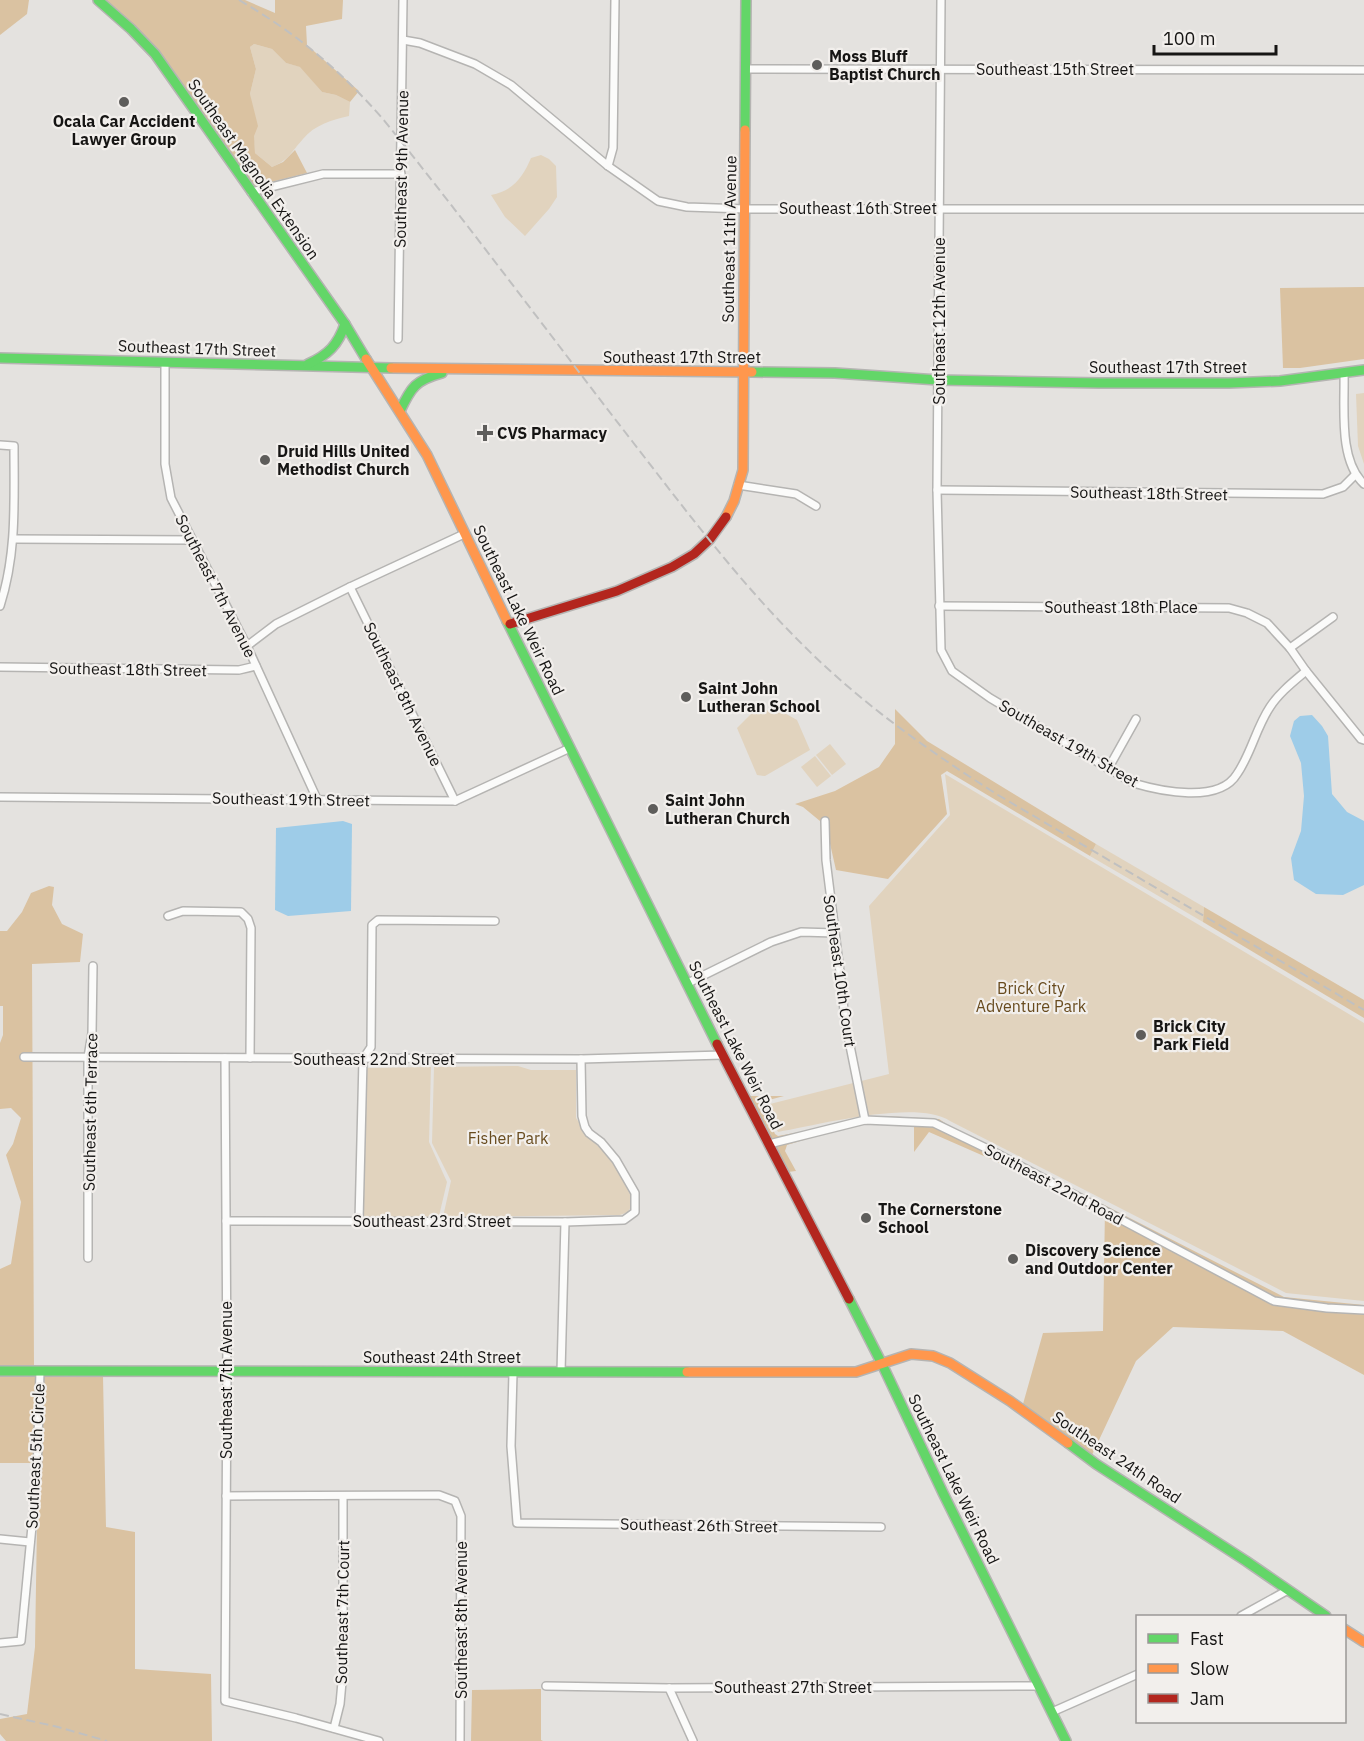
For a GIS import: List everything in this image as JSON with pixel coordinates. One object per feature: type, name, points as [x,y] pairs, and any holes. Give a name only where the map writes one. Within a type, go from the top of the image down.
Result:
[{"type":"main road","name":"Southeast Magnolia Extension","points":[[98,0],[155,54],[345,324],[371,368]]},
{"type":"main road","name":"Southeast 11th Avenue","points":[[510,624],[622,589],[670,569],[689,558],[709,540],[732,505],[743,470],[746,0]]},
{"type":"main road","points":[[303,366],[324,357],[333,350],[341,339],[345,324]]},
{"type":"main road","name":"Southeast 17th Street","points":[[0,358],[452,370],[835,373],[938,380],[1229,383],[1280,381],[1364,370]]},
{"type":"main road","name":"Southeast Lake Weir Road","points":[[371,368],[400,411],[437,474],[464,534],[723,1055],[882,1364],[1066,1741]]},
{"type":"main road","points":[[400,411],[411,388],[418,381],[452,370]]},
{"type":"main road","name":"Southeast 24th Road","points":[[882,1364],[910,1354],[933,1356],[950,1364],[1010,1401],[1096,1464],[1246,1561],[1323,1615]]},
{"type":"main road","name":"Southeast 24th Street","points":[[0,1371],[856,1372],[882,1364]]},
{"type":"main road","points":[[1346,1630],[1364,1642]]},
{"type":"street","name":"Southeast 9th Avenue","points":[[398,339],[403,0]]},
{"type":"street","points":[[608,166],[613,148],[615,0]]},
{"type":"street","name":"Southeast 12th Avenue","points":[[939,606],[937,490],[941,0]]},
{"type":"street","name":"Southeast 16th Street","points":[[403,40],[420,43],[475,64],[511,85],[608,166],[658,201],[687,207],[745,209],[1364,209]]},
{"type":"street","name":"Southeast 15th Street","points":[[745,69],[1364,70]]},
{"type":"street","points":[[251,192],[323,174],[401,174]]},
{"type":"street","name":"Southeast 7th Avenue","points":[[165,362],[165,464],[171,498],[247,646],[317,799]]},
{"type":"street","points":[[1344,373],[1345,441],[1355,476],[1364,484]]},
{"type":"street","points":[[0,445],[14,446],[14,539],[0,606]]},
{"type":"street","name":"Southeast 18th Street","points":[[937,490],[1323,494],[1343,487],[1355,476]]},
{"type":"street","points":[[738,485],[796,494],[816,506]]},
{"type":"street","points":[[247,646],[276,624],[464,534]]},
{"type":"street","points":[[14,539],[192,540]]},
{"type":"street","name":"Southeast 8th Avenue","points":[[350,587],[455,801]]},
{"type":"street","name":"Southeast 18th Place","points":[[939,606],[1229,608],[1247,613],[1267,623],[1364,740]]},
{"type":"street","name":"Southeast 19th Street","points":[[939,606],[941,650],[952,671],[990,698],[1132,783],[1157,790],[1204,793],[1222,788],[1237,776],[1269,707],[1305,671]]},
{"type":"street","points":[[1290,648],[1333,617]]},
{"type":"street","name":"Southeast 18th Street","points":[[0,667],[239,670],[256,666]]},
{"type":"street","points":[[1108,769],[1136,719]]},
{"type":"street","name":"Southeast 19th Street","points":[[0,797],[455,801],[570,748]]},
{"type":"street","name":"Southeast 10th Court","points":[[825,821],[826,860],[845,1021],[865,1120]]},
{"type":"street","points":[[168,916],[183,911],[241,912],[248,920],[251,928],[250,1058]]},
{"type":"street","points":[[359,1221],[363,1059],[371,1047],[372,925],[378,920],[495,921]]},
{"type":"street","points":[[687,982],[771,942],[801,932],[836,933]]},
{"type":"street","name":"Southeast 6th Terrace","points":[[88,1258],[88,1057],[92,1033],[93,966]]},
{"type":"street","name":"Southeast 22nd Street","points":[[24,1057],[581,1059],[723,1055]]},
{"type":"street","name":"Southeast 7th Avenue","points":[[225,1058],[227,1372],[225,1701],[333,1728]]},
{"type":"street","name":"Southeast 23rd Street","points":[[226,1221],[565,1222],[624,1220],[635,1212],[635,1193],[616,1160],[585,1128],[582,1116],[581,1059]]},
{"type":"street","name":"Southeast 22nd Road","points":[[769,1144],[865,1120],[934,1123],[994,1152],[1275,1301],[1364,1310]]},
{"type":"street","points":[[561,1372],[565,1222]]},
{"type":"street","name":"Southeast 5th Circle","points":[[0,1643],[21,1641],[37,1474],[40,1371]]},
{"type":"street","name":"Southeast 26th Street","points":[[513,1373],[511,1446],[517,1523],[881,1527]]},
{"type":"street","name":"Southeast 8th Avenue","points":[[343,1496],[439,1495],[455,1501],[461,1516],[460,1741]]},
{"type":"street","points":[[226,1496],[343,1496]]},
{"type":"street","name":"Southeast 7th Court","points":[[333,1728],[340,1704],[343,1671],[343,1496]]},
{"type":"street","name":"Southeast 5th Circle","points":[[0,1539],[30,1542]]},
{"type":"street","points":[[1244,1615],[1288,1590]]},
{"type":"street","points":[[1052,1712],[1136,1674]]},
{"type":"street","name":"Southeast 27th Street","points":[[546,1686],[669,1688],[1039,1686]]},
{"type":"street","points":[[669,1688],[693,1741]]},
{"type":"street","points":[[333,1728],[379,1741]]},
{"type":"green space","points":[[254,44],[272,49],[286,63],[301,67],[322,92],[336,95],[350,102],[349,116],[330,121],[312,130],[286,158],[272,167],[255,153],[250,94],[256,69],[250,47]]},
{"type":"green space","points":[[541,155],[556,166],[557,197],[525,236],[505,217],[491,195],[511,187],[521,177],[531,158]]},
{"type":"green space","points":[[1364,393],[1364,464],[1358,446],[1356,394]]},
{"type":"green space","points":[[755,710],[779,710],[797,720],[810,750],[765,776],[757,775],[737,728]]},
{"type":"green space","points":[[830,744],[846,764],[832,775],[816,755]]},
{"type":"green space","points":[[815,756],[831,776],[817,787],[801,767]]},
{"type":"green space","name":"Brick City Adventure Park","points":[[945,774],[1364,1023],[1364,1301],[1286,1293],[935,1115],[915,1112],[892,1113],[778,1132],[766,1105],[889,1074],[869,906],[950,815]]},
{"type":"green space","points":[[1096,844],[1204,907],[1203,922],[1090,856]]},
{"type":"green space","name":"Fisher Park","points":[[518,1066],[531,1070],[576,1070],[576,1118],[590,1138],[615,1163],[632,1198],[632,1205],[628,1212],[620,1215],[443,1217],[451,1181],[432,1143],[434,1067]]},
{"type":"green space","points":[[431,1067],[429,1142],[447,1182],[439,1216],[443,1221],[358,1221],[358,1068]]},
{"type":"shaded area","points":[[0,0],[29,0],[27,14],[0,35]]},
{"type":"shaded area","points":[[105,0],[245,0],[275,13],[275,0],[343,0],[342,19],[306,26],[307,45],[359,91],[350,102],[336,95],[322,92],[300,67],[286,63],[272,49],[254,44],[250,47],[256,69],[250,94],[258,126],[254,136],[255,153],[272,167],[283,162],[295,150],[307,173],[255,186],[222,143],[158,50]]},
{"type":"shaded area","points":[[1364,287],[1364,359],[1300,368],[1283,368],[1280,288]]},
{"type":"shaded area","points":[[895,709],[927,741],[1096,844],[1090,856],[947,771],[941,775],[947,814],[888,879],[836,870],[826,826],[803,807],[795,804],[835,791],[879,767],[895,744]]},
{"type":"shaded area","points":[[49,886],[54,887],[52,905],[62,924],[83,934],[80,962],[32,964],[34,1366],[0,1366],[0,1269],[11,1264],[21,1202],[6,1155],[13,1144],[21,1118],[11,1108],[0,1109],[0,1043],[3,1035],[3,1006],[0,1006],[0,931],[7,931],[22,912],[31,893]]},
{"type":"shaded area","points":[[1204,907],[1364,1000],[1364,1018],[1203,922]]},
{"type":"shaded area","points":[[749,1096],[784,1096],[765,1101],[763,1106],[778,1136],[885,1116],[939,1119],[1284,1297],[1364,1305],[1364,1375],[1283,1331],[1173,1327],[1136,1361],[1092,1455],[1023,1404],[1043,1333],[1103,1331],[1105,1209],[929,1132],[914,1152],[914,1127],[911,1123],[877,1122],[847,1127],[787,1145],[785,1151],[796,1171],[788,1172]]},
{"type":"shaded area","points":[[0,1376],[103,1376],[106,1527],[135,1532],[135,1669],[211,1674],[212,1741],[6,1741],[0,1734],[0,1719],[27,1714],[35,1647],[38,1463],[0,1463]]},
{"type":"shaded area","points":[[541,1689],[541,1740],[543,1741],[471,1741],[472,1690]]},
{"type":"water","points":[[1312,715],[1328,736],[1332,794],[1347,812],[1364,821],[1364,885],[1343,895],[1316,894],[1294,880],[1291,858],[1301,831],[1304,796],[1301,763],[1290,736],[1294,721],[1300,716]]},
{"type":"water","points":[[343,821],[352,824],[351,911],[288,916],[275,910],[276,828]]},
{"type":"railway","points":[[239,0],[298,39],[350,84],[383,119],[715,546],[780,622],[849,688],[897,726],[998,795],[1364,1010]]},
{"type":"railway","points":[[0,1714],[107,1741]]},
{"type":"traffic: fast","points":[[98,0],[155,54],[345,324],[366,359]]},
{"type":"traffic: fast","points":[[745,130],[746,0]]},
{"type":"traffic: fast","points":[[308,364],[331,348],[339,338],[345,324]]},
{"type":"traffic: fast","points":[[0,358],[391,368]]},
{"type":"traffic: fast","points":[[752,372],[835,373],[938,380],[1229,383],[1280,381],[1364,370]]},
{"type":"traffic: fast","points":[[400,411],[415,386],[442,373]]},
{"type":"traffic: fast","points":[[507,621],[717,1044]]},
{"type":"traffic: fast","points":[[849,1299],[1066,1741]]},
{"type":"traffic: fast","points":[[0,1371],[687,1372]]},
{"type":"traffic: fast","points":[[1068,1443],[1096,1464],[1325,1615]]},
{"type":"traffic: slow","points":[[726,517],[734,501],[743,470],[745,130]]},
{"type":"traffic: slow","points":[[366,359],[427,455],[507,621]]},
{"type":"traffic: slow","points":[[391,368],[752,372]]},
{"type":"traffic: slow","points":[[687,1372],[856,1372],[911,1354],[933,1356],[950,1363],[1010,1401],[1068,1443]]},
{"type":"traffic: slow","points":[[1346,1630],[1364,1642]]},
{"type":"traffic: jam","points":[[510,624],[617,591],[672,567],[694,554],[710,539],[726,517]]},
{"type":"traffic: jam","points":[[717,1044],[849,1299]]},
{"type":"place","name":"Moss Bluff Baptist Church","points":[[817,65]]},
{"type":"place","name":"Ocala Car Accident Lawyer Group","points":[[124,102]]},
{"type":"place","name":"CVS Pharmacy","points":[[485,433]]},
{"type":"place","name":"Druid Hills United Methodist Church","points":[[265,460]]},
{"type":"place","name":"Saint John Lutheran School","points":[[686,697]]},
{"type":"place","name":"Saint John Lutheran Church","points":[[653,809]]},
{"type":"place","name":"Brick City Park Field","points":[[1141,1035]]},
{"type":"place","name":"The Cornerstone School","points":[[866,1218]]},
{"type":"place","name":"Discovery Science and Outdoor Center","points":[[1013,1259]]}]
